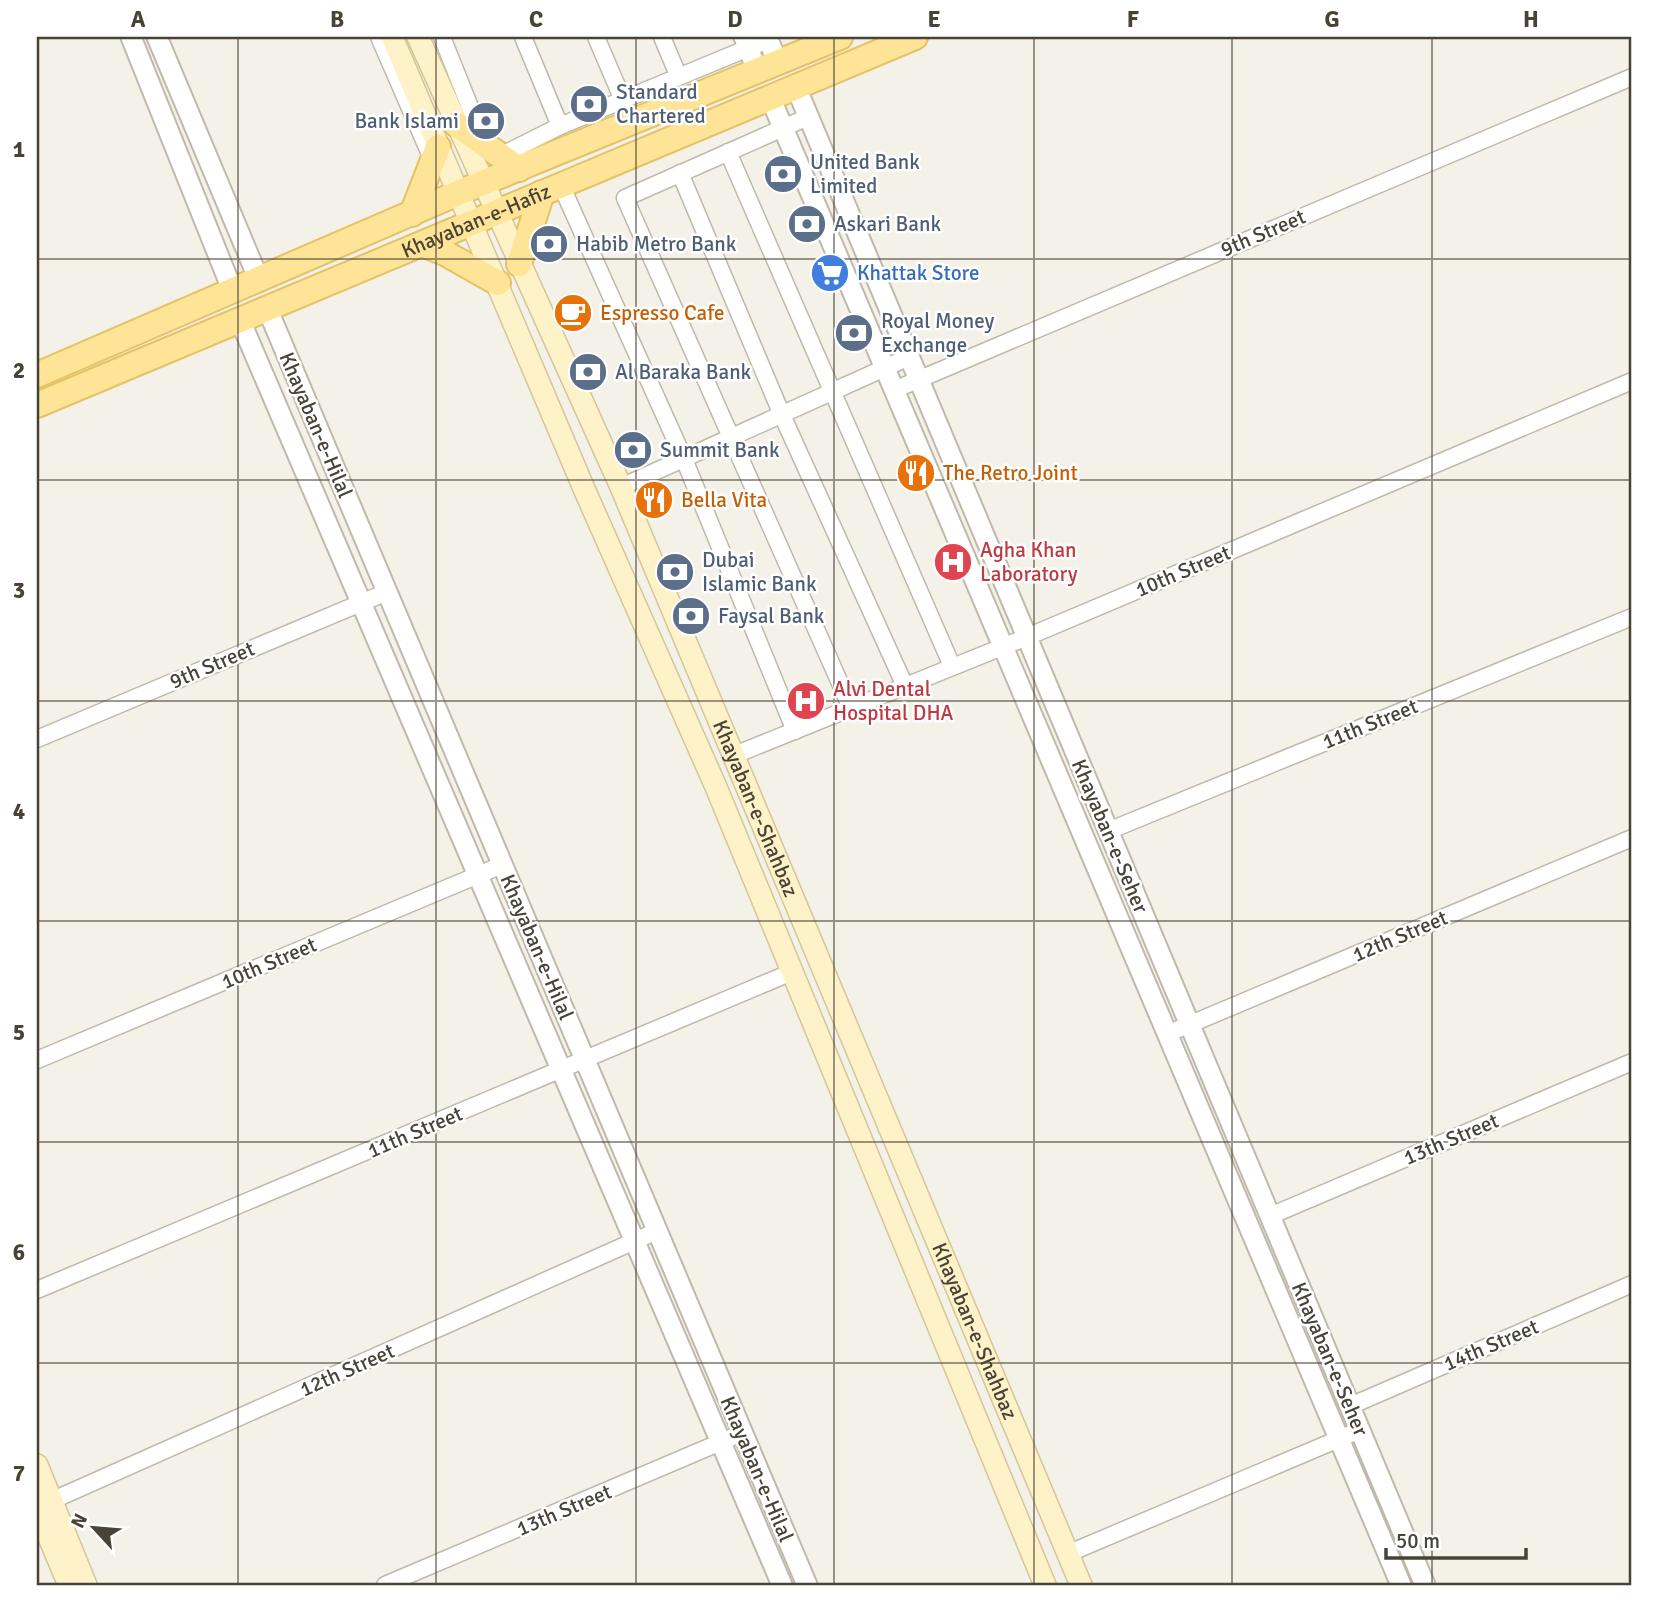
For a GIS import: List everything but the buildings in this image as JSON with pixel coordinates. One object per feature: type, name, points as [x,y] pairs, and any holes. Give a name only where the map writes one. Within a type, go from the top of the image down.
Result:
[{"type":"main road","name":"Khayaban-e-Shahbaz","points":[[392,37],[435,154],[458,193],[498,283],[585,491],[716,787],[1045,1585]]},
{"type":"main road","name":"Khayaban-e-Shahbaz","points":[[418,37],[495,213],[621,487],[1081,1585]]},
{"type":"main road","name":"Khayaban-e-Hafiz","points":[[37,375],[483,183],[502,156],[617,130],[839,37]]},
{"type":"main road","name":"Khayaban-e-Hafiz","points":[[37,405],[915,37]]},
{"type":"main road","points":[[456,124],[502,156]]},
{"type":"main road","points":[[412,214],[435,154]]},
{"type":"main road","points":[[519,264],[551,189]]},
{"type":"main road","points":[[422,244],[456,259],[498,283]]},
{"type":"main road","points":[[37,1465],[42,1506],[69,1585]]},
{"type":"main road","points":[[42,1506],[86,1585]]},
{"type":"street","points":[[131,37],[233,292]]},
{"type":"street","points":[[158,37],[259,280]]},
{"type":"street","points":[[379,37],[435,154]]},
{"type":"street","points":[[442,37],[502,156],[560,125],[623,100],[746,42],[768,38],[768,68]]},
{"type":"street","points":[[523,37],[560,125]]},
{"type":"street","points":[[596,37],[623,100]]},
{"type":"street","points":[[662,37],[678,75]]},
{"type":"street","points":[[746,42],[768,68]]},
{"type":"street","name":"9th Street","points":[[894,390],[1632,77]]},
{"type":"street","name":"Khayaban-e-Seher","points":[[796,88],[1425,1585]]},
{"type":"street","name":"Khayaban-e-Seher","points":[[770,97],[1401,1585]]},
{"type":"street","points":[[607,106],[617,130]]},
{"type":"street","points":[[808,117],[625,198],[851,708]]},
{"type":"street","points":[[728,152],[952,666]]},
{"type":"street","points":[[680,173],[782,415],[905,686]]},
{"type":"street","points":[[551,189],[684,459],[795,731]]},
{"type":"street","name":"Khayaban-e-Hilal","points":[[267,308],[807,1585]]},
{"type":"street","points":[[240,320],[363,601],[782,1585]]},
{"type":"street","points":[[621,487],[909,357]]},
{"type":"street","name":"10th Street","points":[[733,756],[1027,637],[1632,382]]},
{"type":"street","name":"9th Street","points":[[37,739],[387,592]]},
{"type":"street","name":"11th Street","points":[[1108,831],[1632,617]]},
{"type":"street","name":"12th Street","points":[[1167,1034],[1632,838]]},
{"type":"street","name":"10th Street","points":[[37,1060],[502,865]]},
{"type":"street","name":"11th Street","points":[[37,1290],[792,972]]},
{"type":"street","name":"13th Street","points":[[1270,1216],[1632,1062]]},
{"type":"street","name":"12th Street","points":[[42,1506],[657,1231]]},
{"type":"street","name":"14th Street","points":[[1350,1406],[1632,1284]]},
{"type":"street","points":[[1067,1554],[1360,1430]]},
{"type":"street","name":"13th Street","points":[[385,1585],[742,1433]]},
{"type":"place","name":"Standard Chartered","points":[[589,104]]},
{"type":"place","name":"Bank Islami","points":[[486,121]]},
{"type":"place","name":"United Bank Limited","points":[[783,174]]},
{"type":"place","name":"Askari Bank","points":[[807,224]]},
{"type":"place","name":"Habib Metro Bank","points":[[549,244]]},
{"type":"place","name":"Khattak Store","points":[[830,273]]},
{"type":"place","name":"Espresso Cafe","points":[[573,313]]},
{"type":"place","name":"Royal Money Exchange","points":[[854,333]]},
{"type":"place","name":"Al Baraka Bank","points":[[588,372]]},
{"type":"place","name":"Summit Bank","points":[[633,450]]},
{"type":"place","name":"The Retro Joint","points":[[916,473]]},
{"type":"place","name":"Bella Vita","points":[[654,500]]},
{"type":"place","name":"Agha Khan Laboratory","points":[[953,562]]},
{"type":"place","name":"Dubai Islamic Bank","points":[[675,572]]},
{"type":"place","name":"Faysal Bank","points":[[691,616]]},
{"type":"place","name":"Alvi Dental Hospital DHA","points":[[806,701]]}]
